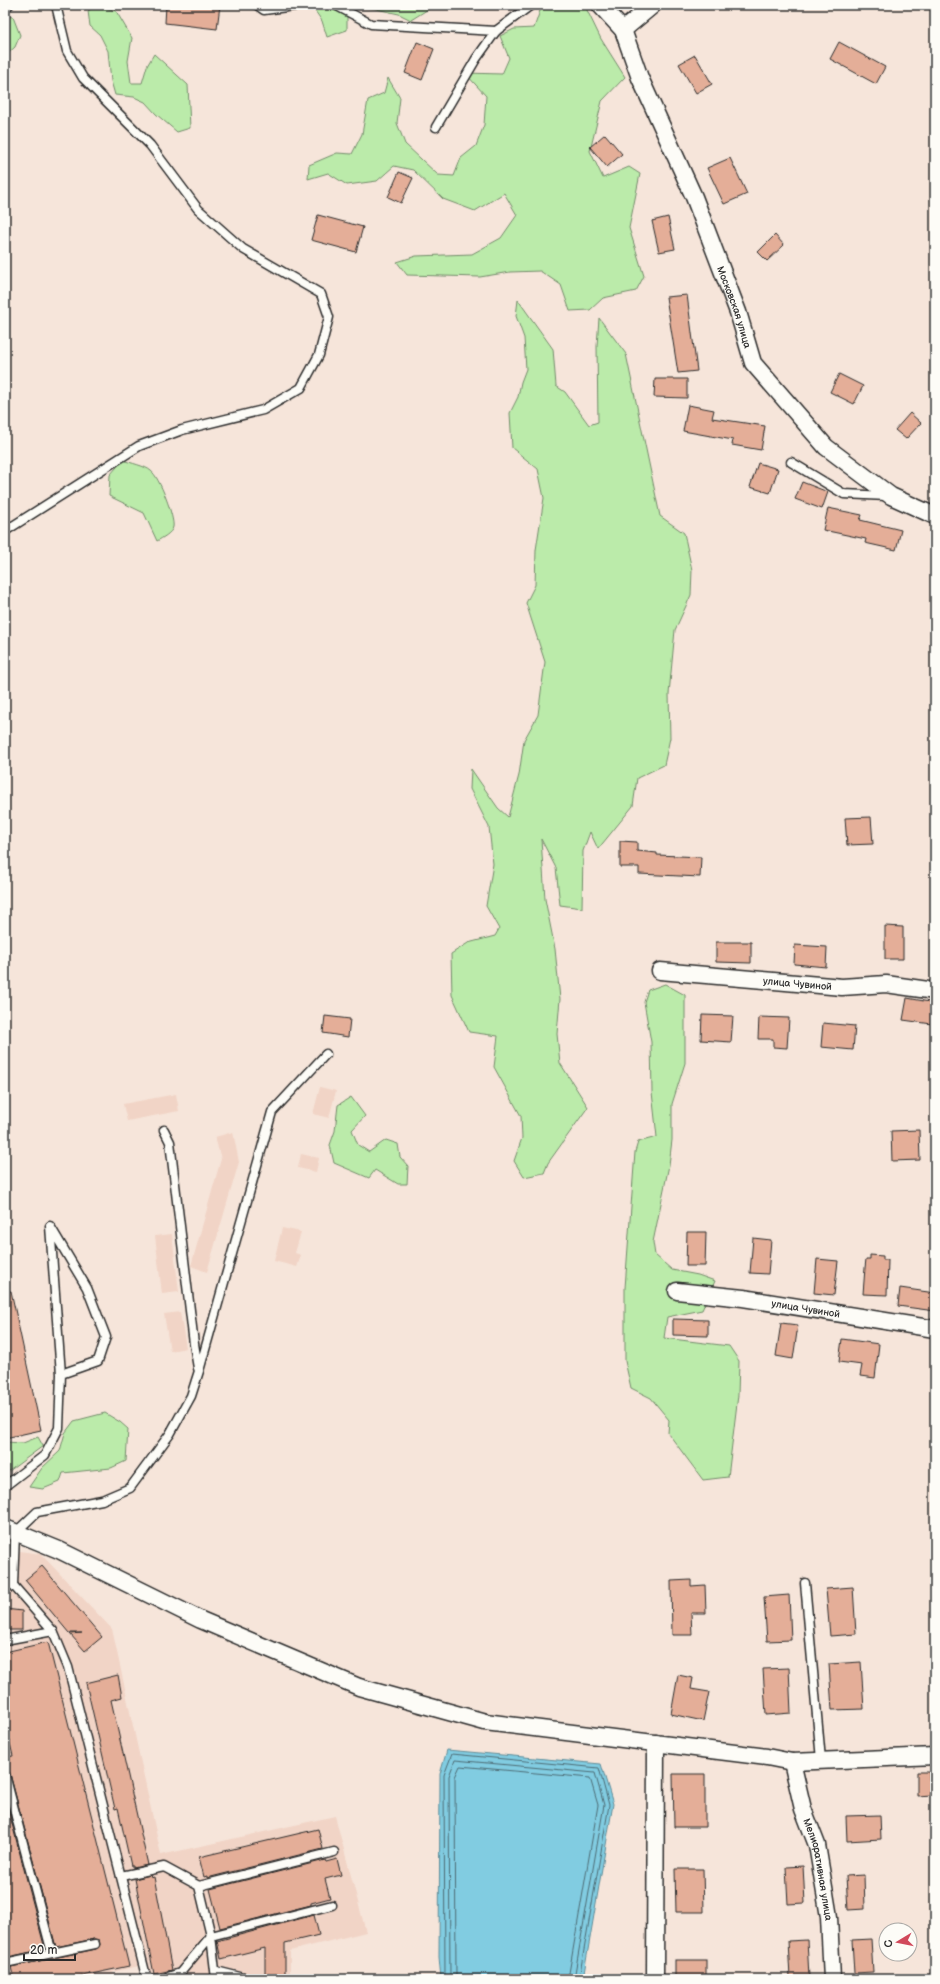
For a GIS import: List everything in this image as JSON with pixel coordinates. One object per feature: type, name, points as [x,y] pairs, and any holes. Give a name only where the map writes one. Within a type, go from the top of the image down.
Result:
[{"type":"street","points":[[600,5],[623,30],[653,5]]},
{"type":"street","name":"Московская улица","points":[[623,30],[640,78],[694,197],[738,312],[753,363],[826,447],[891,496],[935,516]]},
{"type":"street","name":"улица Чувиной","points":[[660,971],[842,987],[886,984],[935,992]]},
{"type":"street","name":"улица Чувиной","points":[[677,1291],[743,1298],[935,1329]]},
{"type":"street","points":[[10,1531],[59,1550],[201,1620],[359,1687],[485,1722],[767,1757],[792,1762],[935,1756]]},
{"type":"street","points":[[655,1979],[656,1743]]},
{"type":"street","name":"Мелиоративная улица","points":[[792,1762],[803,1809],[817,1845],[829,1917],[832,1979]]},
{"type":"lane","points":[[5,531],[139,446],[182,430],[263,410],[301,388],[319,355],[329,317],[321,294],[243,249],[198,209],[150,145],[84,78],[67,51],[56,5]]},
{"type":"lane","points":[[258,5],[264,10],[302,5]]},
{"type":"lane","points":[[335,5],[371,24],[496,31]]},
{"type":"lane","points":[[436,127],[476,59],[496,31],[531,5]]},
{"type":"lane","points":[[791,462],[844,494],[891,496]]},
{"type":"lane","points":[[151,1979],[146,1976],[68,1667],[53,1631],[9,1584],[10,1531],[37,1512],[102,1500],[130,1488],[170,1434],[191,1396],[199,1371],[272,1112],[326,1054]]},
{"type":"lane","points":[[164,1130],[170,1142],[194,1344],[199,1371]]},
{"type":"lane","points":[[5,1486],[45,1455],[59,1428],[61,1374],[50,1226],[87,1288],[106,1337],[98,1361],[61,1374]]},
{"type":"lane","points":[[805,1583],[821,1760]]},
{"type":"lane","points":[[5,1640],[53,1631]]},
{"type":"lane","points":[[5,1775],[52,1953]]},
{"type":"lane","points":[[121,1876],[164,1867],[199,1886],[334,1852]]},
{"type":"lane","points":[[199,1886],[211,1936],[216,1975],[248,1979]]},
{"type":"lane","points":[[162,1979],[180,1973],[211,1936],[332,1905]]},
{"type":"lane","points":[[5,1963],[95,1944]]},
{"type":"shaded area","points":[[320,1087],[336,1091],[329,1118],[313,1114]]},
{"type":"shaded area","points":[[176,1094],[179,1111],[127,1121],[123,1104]]},
{"type":"shaded area","points":[[233,1132],[239,1162],[207,1272],[191,1266],[221,1159],[215,1137]]},
{"type":"shaded area","points":[[301,1154],[319,1158],[316,1172],[298,1168]]},
{"type":"shaded area","points":[[282,1228],[301,1232],[295,1253],[301,1255],[297,1267],[274,1261]]},
{"type":"shaded area","points":[[172,1234],[179,1292],[162,1294],[155,1236]]},
{"type":"shaded area","points":[[180,1312],[186,1348],[170,1351],[164,1314]]},
{"type":"shaded area","points":[[5,1549],[41,1554],[112,1629],[161,1855],[335,1816],[366,1932],[290,1951],[290,1979],[205,1979],[205,1975],[184,1979],[144,1979],[139,1966],[113,1972],[116,1978],[135,1973],[138,1979],[5,1979]]},
{"type":"green space","points":[[96,5],[116,11],[132,38],[128,61],[131,83],[142,83],[147,66],[154,54],[188,85],[190,128],[177,132],[156,114],[145,102],[134,97],[115,95],[111,81],[108,51],[100,35],[90,26],[88,11]]},
{"type":"green space","points":[[311,5],[358,5],[347,17],[347,30],[327,37],[322,21]]},
{"type":"green space","points":[[358,5],[431,5],[430,8],[411,20],[399,14]]},
{"type":"green space","points":[[542,5],[585,6],[601,39],[625,77],[602,101],[590,151],[603,178],[629,167],[640,174],[629,228],[644,276],[636,291],[603,298],[590,310],[570,311],[561,285],[540,271],[510,272],[480,277],[407,275],[397,262],[416,256],[472,254],[501,238],[517,215],[504,193],[475,211],[443,199],[413,170],[394,166],[377,181],[347,185],[328,173],[308,179],[309,165],[337,153],[352,154],[362,134],[368,100],[384,93],[388,78],[400,98],[397,123],[405,144],[438,175],[454,176],[461,158],[476,146],[484,125],[486,96],[465,73],[502,74],[509,58],[500,36],[514,29],[534,28]]},
{"type":"green space","points":[[5,16],[13,17],[20,35],[15,47],[5,56]]},
{"type":"green space","points":[[518,300],[553,349],[556,386],[565,392],[589,425],[598,422],[597,346],[599,318],[626,354],[660,516],[684,533],[692,570],[691,595],[675,630],[669,694],[670,738],[664,765],[637,778],[633,806],[598,849],[590,832],[583,851],[582,908],[560,905],[556,868],[541,839],[545,899],[555,949],[560,999],[557,1034],[560,1063],[588,1107],[548,1163],[544,1173],[524,1177],[514,1161],[522,1138],[521,1116],[494,1067],[498,1036],[469,1032],[452,995],[451,954],[468,943],[495,936],[499,929],[486,906],[493,864],[489,827],[470,789],[471,769],[498,808],[508,817],[519,775],[524,740],[538,715],[545,662],[526,603],[535,585],[536,550],[544,498],[538,469],[512,448],[510,413],[518,397],[521,382],[526,369],[524,338],[516,316]]},
{"type":"green space","points":[[123,460],[149,469],[154,474],[162,489],[172,515],[173,527],[169,533],[157,541],[144,513],[109,496],[110,475]]},
{"type":"green space","points":[[665,984],[685,995],[685,1063],[672,1104],[672,1140],[669,1165],[653,1242],[655,1255],[672,1270],[698,1275],[715,1281],[702,1310],[667,1317],[664,1338],[729,1346],[739,1361],[738,1395],[728,1477],[703,1480],[668,1433],[669,1420],[651,1398],[631,1388],[625,1361],[625,1288],[635,1152],[638,1142],[657,1137],[652,1092],[651,1042],[644,1002],[648,990]]},
{"type":"green space","points":[[351,1097],[365,1116],[352,1130],[358,1145],[369,1152],[386,1140],[398,1144],[400,1157],[408,1166],[407,1184],[398,1184],[375,1170],[369,1178],[334,1163],[330,1145],[335,1131],[338,1105]]},
{"type":"green space","points":[[105,1413],[128,1429],[126,1461],[111,1468],[63,1473],[60,1482],[43,1489],[29,1487],[42,1468],[60,1451],[65,1433],[74,1421]]},
{"type":"green space","points":[[38,1437],[43,1446],[5,1474],[5,1442],[23,1443]]},
{"type":"water","points":[[447,1750],[601,1764],[613,1804],[583,1979],[441,1979],[439,1957],[440,1774]]},
{"type":"building","points":[[166,5],[220,5],[217,29],[165,23]]},
{"type":"building","points":[[417,42],[434,49],[422,80],[405,73]]},
{"type":"building","points":[[839,42],[885,67],[876,84],[830,59]]},
{"type":"building","points":[[695,55],[712,84],[696,93],[679,64]]},
{"type":"building","points":[[605,134],[622,154],[607,167],[590,147]]},
{"type":"building","points":[[730,158],[747,194],[724,204],[707,168]]},
{"type":"building","points":[[399,172],[413,178],[401,203],[388,197]]},
{"type":"building","points":[[318,215],[363,227],[356,252],[311,240]]},
{"type":"building","points":[[668,217],[675,249],[659,252],[652,221]]},
{"type":"building","points":[[775,235],[784,245],[767,261],[758,252]]},
{"type":"building","points":[[687,295],[697,371],[678,373],[666,297]]},
{"type":"building","points":[[839,374],[863,386],[854,404],[830,392]]},
{"type":"building","points":[[655,379],[687,379],[687,398],[654,397]]},
{"type":"building","points":[[688,405],[714,410],[712,418],[765,426],[761,450],[732,445],[733,440],[683,431]]},
{"type":"building","points":[[910,413],[921,423],[906,439],[895,430]]},
{"type":"building","points":[[758,463],[778,469],[770,493],[750,487]]},
{"type":"building","points":[[802,482],[828,492],[822,509],[795,499]]},
{"type":"building","points":[[828,508],[862,515],[860,520],[901,530],[896,550],[865,543],[866,539],[823,530]]},
{"type":"building","points":[[871,817],[873,844],[847,845],[845,818]]},
{"type":"building","points":[[620,841],[637,842],[637,851],[657,853],[657,855],[701,857],[700,877],[639,874],[639,867],[620,867]]},
{"type":"building","points":[[885,926],[903,927],[903,959],[885,959]]},
{"type":"building","points":[[716,942],[751,942],[751,963],[716,962]]},
{"type":"building","points":[[795,945],[827,947],[826,967],[794,964]]},
{"type":"building","points":[[907,998],[935,1003],[932,1024],[903,1020]]},
{"type":"building","points":[[702,1015],[733,1016],[731,1042],[701,1040]]},
{"type":"building","points":[[325,1016],[350,1019],[348,1037],[323,1033]]},
{"type":"building","points":[[759,1017],[789,1018],[787,1048],[773,1047],[773,1039],[758,1039]]},
{"type":"building","points":[[823,1023],[855,1026],[853,1050],[821,1047]]},
{"type":"building","points":[[919,1130],[920,1160],[892,1161],[891,1131]]},
{"type":"building","points":[[687,1232],[706,1232],[705,1266],[686,1266]]},
{"type":"building","points":[[753,1238],[771,1240],[768,1274],[750,1273]]},
{"type":"building","points":[[870,1255],[883,1256],[883,1260],[888,1260],[887,1295],[863,1294],[866,1259],[870,1259]]},
{"type":"building","points":[[817,1259],[838,1261],[834,1295],[814,1293]]},
{"type":"building","points":[[900,1288],[935,1293],[935,1311],[898,1306]]},
{"type":"building","points":[[11,1291],[41,1430],[5,1438],[5,1292]]},
{"type":"building","points":[[673,1319],[708,1320],[708,1336],[673,1335]]},
{"type":"building","points":[[781,1323],[798,1325],[793,1359],[776,1356]]},
{"type":"building","points":[[842,1339],[879,1344],[875,1378],[860,1376],[862,1365],[839,1362]]},
{"type":"building","points":[[42,1566],[102,1637],[85,1651],[70,1634],[82,1633],[69,1633],[25,1580]]},
{"type":"building","points":[[691,1580],[691,1586],[705,1585],[706,1613],[691,1613],[692,1635],[672,1635],[671,1581]]},
{"type":"building","points":[[853,1587],[856,1634],[830,1636],[826,1589]]},
{"type":"building","points":[[789,1595],[791,1640],[767,1641],[764,1597]]},
{"type":"building","points":[[5,1609],[22,1611],[22,1630],[5,1630]]},
{"type":"building","points":[[48,1642],[129,1966],[68,1979],[14,1979],[11,1967],[96,1949],[100,1945],[99,1940],[94,1939],[56,1947],[10,1774],[5,1770],[5,1757],[13,1756],[5,1722],[5,1652]]},
{"type":"building","points":[[861,1662],[864,1709],[832,1710],[829,1664]]},
{"type":"building","points":[[789,1668],[791,1713],[766,1715],[763,1669]]},
{"type":"building","points":[[118,1675],[122,1697],[111,1700],[148,1865],[133,1868],[133,1866],[131,1866],[118,1808],[115,1809],[86,1683]]},
{"type":"building","points":[[678,1675],[693,1678],[691,1689],[709,1692],[703,1721],[671,1714]]},
{"type":"building","points":[[917,1772],[929,1772],[930,1795],[917,1796]]},
{"type":"building","points":[[673,1774],[705,1774],[705,1827],[674,1827]]},
{"type":"building","points":[[5,1797],[45,1949],[8,1957],[5,1945]]},
{"type":"building","points":[[880,1815],[881,1839],[847,1841],[846,1816]]},
{"type":"building","points":[[318,1829],[323,1849],[207,1878],[207,1876],[204,1877],[199,1857]]},
{"type":"building","points":[[337,1859],[341,1875],[325,1879],[330,1898],[311,1903],[311,1905],[220,1928],[210,1889],[325,1860],[326,1862]]},
{"type":"building","points":[[803,1866],[805,1903],[788,1904],[786,1867]]},
{"type":"building","points":[[675,1869],[703,1869],[704,1912],[676,1912]]},
{"type":"building","points":[[150,1875],[151,1878],[154,1877],[172,1970],[154,1974],[135,1879]]},
{"type":"building","points":[[864,1875],[865,1909],[848,1910],[846,1876]]},
{"type":"building","points":[[314,1915],[319,1935],[285,1943],[285,1979],[265,1979],[265,1948],[221,1959],[217,1941]]},
{"type":"building","points":[[871,1939],[873,1972],[854,1973],[852,1940]]},
{"type":"building","points":[[807,1940],[809,1977],[790,1978],[788,1941]]},
{"type":"building","points":[[675,1960],[706,1960],[706,1979],[675,1979]]}]
